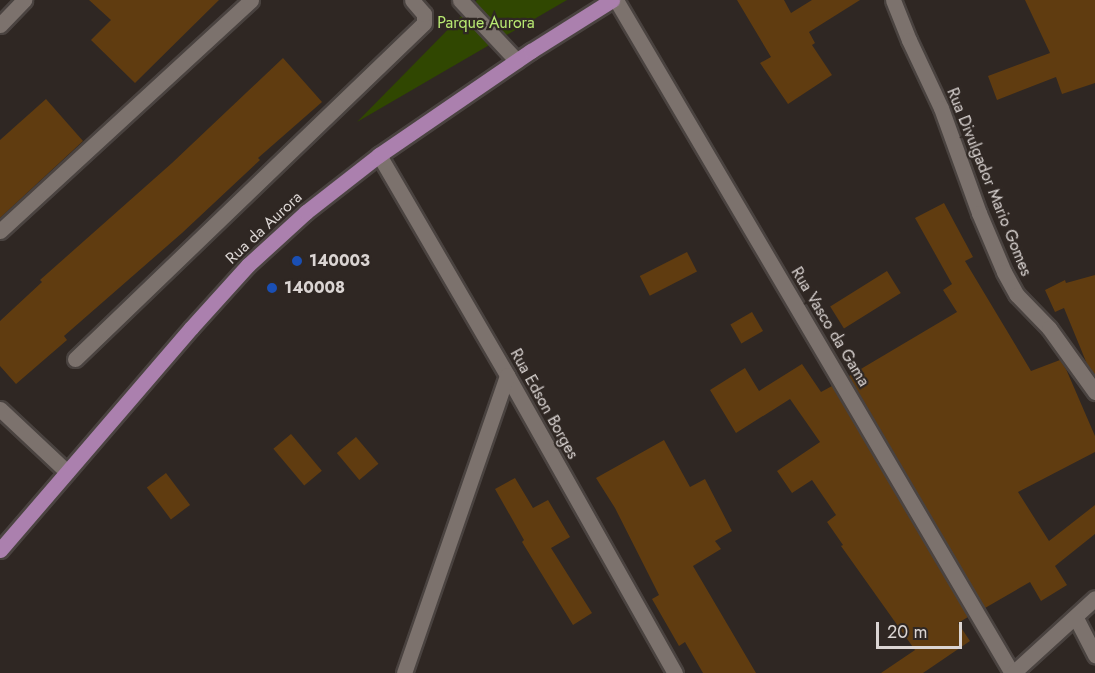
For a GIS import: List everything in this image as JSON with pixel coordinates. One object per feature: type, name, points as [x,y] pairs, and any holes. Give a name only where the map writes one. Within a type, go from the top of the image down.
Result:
[{"type":"main road","name":"Rua da Aurora","points":[[0,550],[248,265],[306,212],[379,155],[517,60],[614,0]]},
{"type":"street","points":[[0,25],[24,0]]},
{"type":"street","points":[[0,231],[251,0]]},
{"type":"street","points":[[75,359],[424,23],[424,15],[412,0]]},
{"type":"street","points":[[460,0],[517,60]]},
{"type":"street","name":"Rua Vasco da Gama","points":[[614,0],[1013,673]]},
{"type":"street","name":"Rua Divulgador Mario Gomes","points":[[893,0],[941,108],[979,213],[1005,272],[1017,295],[1049,328],[1095,392]]},
{"type":"street","name":"Rua Edson Borges","points":[[379,155],[507,375],[675,673]]},
{"type":"street","points":[[404,673],[507,375]]},
{"type":"street","points":[[0,409],[67,472]]},
{"type":"street","points":[[1013,673],[1076,618],[1095,598]]},
{"type":"street","points":[[1076,618],[1095,655]]},
{"type":"green space","name":"Parque Aurora","points":[[477,0],[567,0],[357,122]]},
{"type":"building","points":[[89,0],[219,0],[135,83],[91,40],[111,20]]},
{"type":"building","points":[[737,0],[784,0],[791,13],[812,0],[860,0],[809,32],[815,43],[812,45],[832,75],[788,104],[760,63],[771,57]]},
{"type":"building","points":[[1025,0],[1095,0],[1095,83],[1062,94],[1056,77],[997,100],[988,76],[1050,53]]},
{"type":"building","points":[[283,58],[322,102],[258,158],[260,160],[182,233],[64,336],[67,340],[16,384],[0,366],[0,321],[42,282],[40,280],[172,163]]},
{"type":"building","points":[[46,99],[83,141],[0,218],[0,140]]},
{"type":"building","points":[[944,203],[973,257],[965,261],[1031,371],[1060,360],[1095,436],[1095,452],[1018,492],[1049,541],[1095,505],[1095,534],[1055,566],[1067,585],[1041,601],[1030,582],[985,608],[849,376],[957,312],[943,290],[952,284],[915,218]]},
{"type":"building","points":[[687,252],[697,272],[650,296],[640,276]]},
{"type":"building","points":[[887,271],[901,293],[844,329],[830,307]]},
{"type":"building","points":[[1095,275],[1095,375],[1087,364],[1064,308],[1055,312],[1045,290],[1065,280],[1066,283]]},
{"type":"building","points":[[752,312],[763,331],[741,344],[730,324]]},
{"type":"building","points":[[802,364],[821,392],[832,386],[968,617],[958,623],[970,641],[923,673],[881,673],[915,650],[841,546],[843,545],[827,522],[836,515],[812,480],[792,493],[777,471],[820,442],[790,399],[736,433],[710,390],[745,368],[759,391]]},
{"type":"building","points":[[291,434],[322,471],[304,486],[273,449]]},
{"type":"building","points":[[356,437],[378,464],[359,480],[337,453]]},
{"type":"building","points":[[664,440],[690,487],[705,479],[732,531],[715,541],[721,549],[693,566],[756,673],[703,673],[685,642],[679,646],[652,599],[659,595],[615,508],[596,478]]},
{"type":"building","points":[[166,473],[190,505],[171,519],[147,487]]},
{"type":"building","points":[[515,478],[533,508],[548,500],[570,537],[551,548],[592,613],[573,625],[522,542],[524,540],[495,489]]},
{"type":"place","name":"140003","points":[[297,261]]},
{"type":"place","name":"140008","points":[[272,288]]}]
